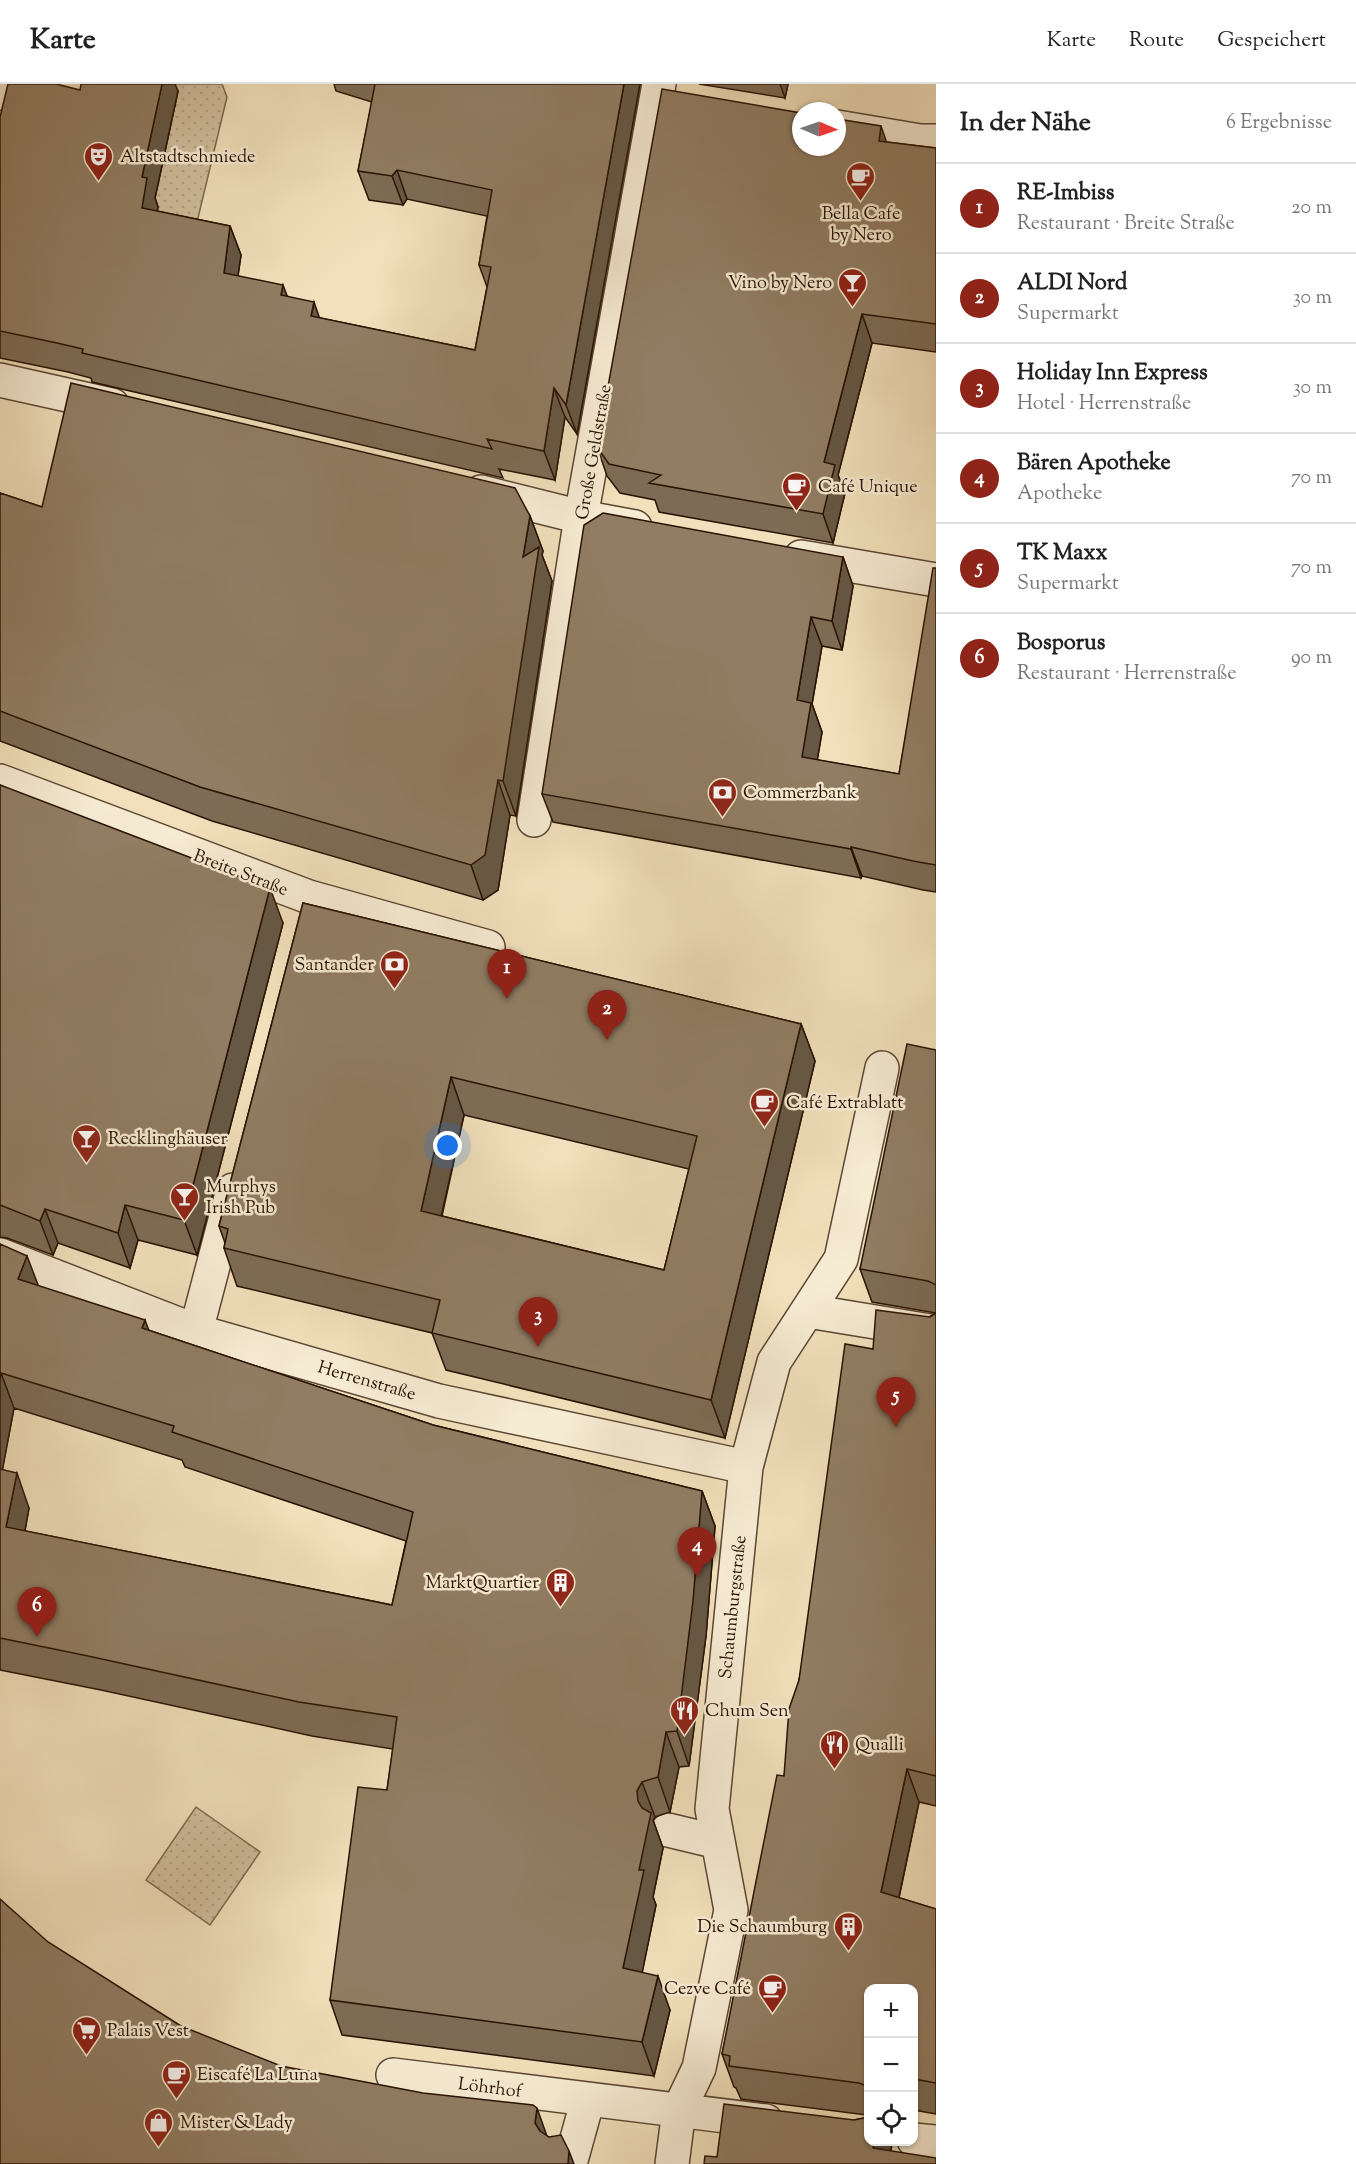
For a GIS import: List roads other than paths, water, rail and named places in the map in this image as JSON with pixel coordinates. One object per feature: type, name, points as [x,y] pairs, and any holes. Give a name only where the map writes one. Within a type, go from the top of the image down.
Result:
[{"type":"street","points":[[0,93],[2,84]]},
{"type":"street","points":[[658,90],[690,101]]},
{"type":"street","name":"Große Geldstraße","points":[[534,820],[581,518],[658,90]]},
{"type":"street","points":[[846,129],[920,141],[936,141]]},
{"type":"street","points":[[0,380],[145,412]]},
{"type":"street","points":[[455,486],[581,518],[663,532]]},
{"type":"street","points":[[767,551],[936,580]]},
{"type":"street","name":"Breite Straße","points":[[0,781],[309,897],[488,946]]},
{"type":"street","points":[[300,931],[309,897]]},
{"type":"street","name":"Schaumburgstraße","points":[[672,2164],[679,2110],[699,2068],[731,1910],[712,1809],[746,1467],[774,1362],[841,1258],[882,1068]]},
{"type":"street","points":[[196,1331],[241,1160]]},
{"type":"street","name":"Herrenstraße","points":[[0,1255],[196,1331],[439,1401],[746,1467]]},
{"type":"street","points":[[808,1311],[936,1332]]},
{"type":"street","points":[[668,1830],[718,1842]]},
{"type":"street","name":"Löhrhof","points":[[393,2075],[797,2125]]},
{"type":"street","points":[[570,2164],[588,2099]]},
{"type":"street","points":[[918,2140],[936,2142]]},
{"type":"place","name":"Altstadtschmiede","points":[[99,182]]},
{"type":"place","name":"Bella Cafe by Nero","points":[[861,202]]},
{"type":"place","name":"Vino by Nero","points":[[853,308]]},
{"type":"place","name":"Café Unique","points":[[797,512]]},
{"type":"place","name":"Commerzbank","points":[[722,818]]},
{"type":"place","name":"Santander","points":[[395,990]]},
{"type":"place","name":"RE-Imbiss","points":[[507,999]]},
{"type":"place","name":"ALDI Nord","points":[[607,1040]]},
{"type":"place","name":"Café Extrablatt","points":[[765,1128]]},
{"type":"place","name":"Recklinghäuser","points":[[87,1164]]},
{"type":"place","name":"Murphys Irish Pub","points":[[185,1222]]},
{"type":"place","name":"Holiday Inn Express","points":[[538,1347]]},
{"type":"place","name":"TK Maxx","points":[[896,1427]]},
{"type":"place","name":"Bären Apotheke","points":[[697,1577]]},
{"type":"place","name":"MarktQuartier","points":[[560,1608]]},
{"type":"place","name":"Bosporus","points":[[37,1637]]},
{"type":"place","name":"Chum Sen","points":[[684,1736]]},
{"type":"place","name":"Qualli","points":[[834,1770]]},
{"type":"place","name":"Die Schaumburg","points":[[848,1952]]},
{"type":"place","name":"Cezve Café","points":[[772,2014]]},
{"type":"place","name":"Palais Vest","points":[[86,2056]]},
{"type":"place","name":"Eiscafé La Luna","points":[[176,2100]]},
{"type":"place","name":"Mister & Lady","points":[[159,2148]]}]
